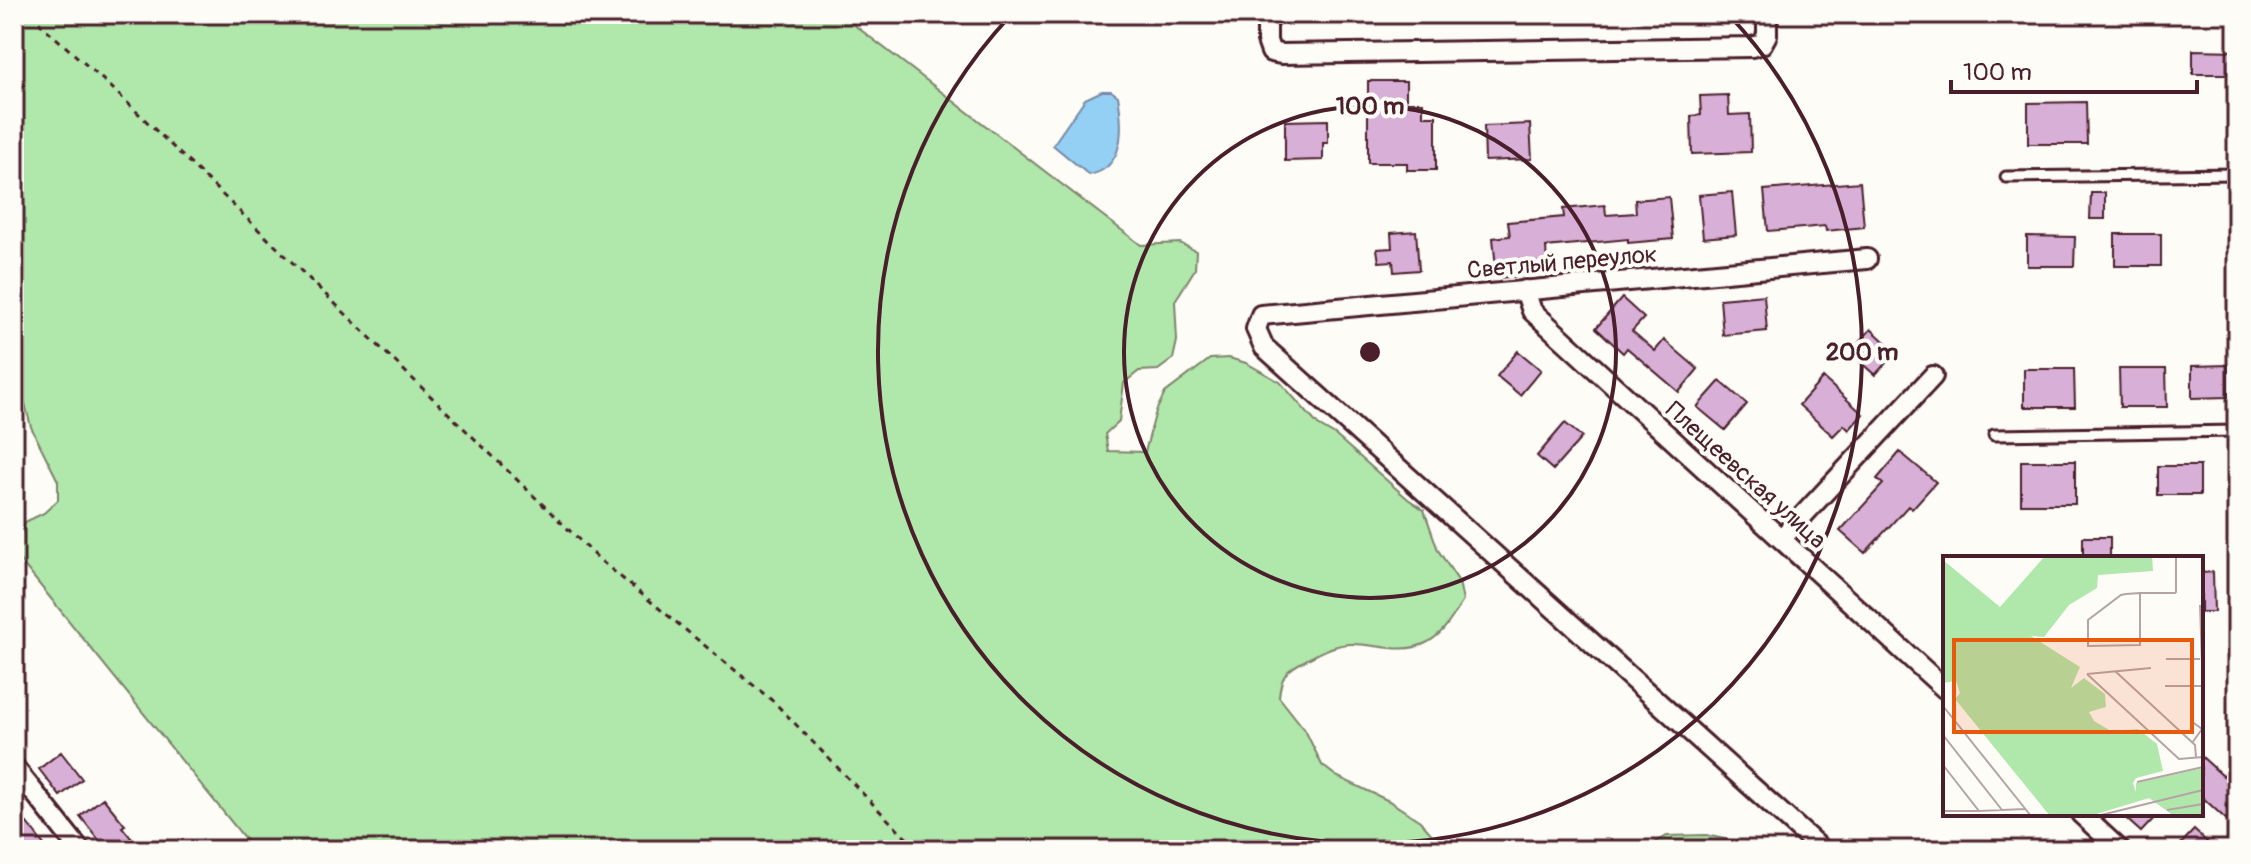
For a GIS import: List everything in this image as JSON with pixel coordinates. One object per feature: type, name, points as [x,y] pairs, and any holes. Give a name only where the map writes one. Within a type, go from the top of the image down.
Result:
[{"type":"street","points":[[1267,14],[1267,41],[1271,52],[1281,54],[1752,47],[1762,44],[1767,35],[1767,14]]},
{"type":"street","name":"Светлый переулок","points":[[1822,850],[1264,347],[1256,329],[1261,315],[1867,259]]},
{"type":"street","name":"Плещеевская улица","points":[[1525,290],[1532,311],[1943,687]]},
{"type":"street","points":[[1781,539],[1933,376]]},
{"type":"street","points":[[14,767],[80,850]]},
{"type":"street","points":[[2083,816],[2120,850]]},
{"type":"lane","points":[[2006,177],[2237,174]]},
{"type":"lane","points":[[1994,435],[2237,431]]},
{"type":"path","points":[[29,14],[110,86],[601,561],[774,702],[921,850]]},
{"type":"green space","points":[[14,14],[840,14],[1141,245],[1180,243],[1196,251],[1195,269],[1175,301],[1177,341],[1173,359],[1158,370],[1139,371],[1124,383],[1119,421],[1105,434],[1108,451],[1145,452],[1156,411],[1165,393],[1210,359],[1229,358],[1246,363],[1280,382],[1318,425],[1335,435],[1424,510],[1438,550],[1459,582],[1463,601],[1447,625],[1432,640],[1408,648],[1352,644],[1328,649],[1289,670],[1281,683],[1279,697],[1305,730],[1322,765],[1336,776],[1389,801],[1420,821],[1433,836],[1466,850],[254,850],[14,553],[25,522],[44,513],[58,500],[58,481],[31,427],[21,388],[14,385]]},
{"type":"green space","points":[[1706,835],[1742,843],[1749,850],[1642,850],[1667,836]]},
{"type":"water","points":[[1102,91],[1111,91],[1118,96],[1121,132],[1116,155],[1110,164],[1089,175],[1053,145],[1085,99]]},
{"type":"building","points":[[2193,50],[2237,51],[2237,74],[2193,74]]},
{"type":"building","points":[[1368,81],[1406,81],[1406,102],[1423,102],[1423,116],[1436,116],[1436,170],[1407,170],[1407,163],[1368,163]]},
{"type":"building","points":[[1728,95],[1729,115],[1750,114],[1751,152],[1692,154],[1691,116],[1701,115],[1700,96]]},
{"type":"building","points":[[2086,102],[2087,144],[2028,144],[2028,103]]},
{"type":"building","points":[[1328,120],[1328,143],[1323,143],[1323,160],[1285,161],[1285,121]]},
{"type":"building","points":[[1530,124],[1532,159],[1485,161],[1484,126]]},
{"type":"building","points":[[1860,182],[1864,227],[1826,231],[1825,226],[1768,231],[1764,190]]},
{"type":"building","points":[[1732,192],[1736,235],[1703,238],[1699,195]]},
{"type":"building","points":[[2091,193],[2105,193],[2105,219],[2090,219]]},
{"type":"building","points":[[1669,197],[1673,239],[1628,243],[1628,239],[1546,247],[1547,264],[1520,266],[1520,276],[1497,278],[1493,238],[1510,236],[1508,222],[1564,217],[1563,209],[1605,205],[1606,215],[1636,213],[1635,200]]},
{"type":"building","points":[[1416,231],[1419,270],[1394,272],[1393,261],[1379,262],[1377,249],[1392,248],[1391,233]]},
{"type":"building","points":[[2115,234],[2161,234],[2161,266],[2115,266]]},
{"type":"building","points":[[2027,236],[2075,237],[2074,266],[2027,266]]},
{"type":"building","points":[[1764,295],[1767,331],[1723,335],[1720,299]]},
{"type":"building","points":[[1622,298],[1644,318],[1632,331],[1655,351],[1664,340],[1698,369],[1679,392],[1627,348],[1623,353],[1596,328]]},
{"type":"building","points":[[1871,329],[1896,352],[1875,375],[1850,353]]},
{"type":"building","points":[[1518,351],[1541,370],[1520,395],[1497,376]]},
{"type":"building","points":[[2228,365],[2228,397],[2192,398],[2192,366]]},
{"type":"building","points":[[2024,369],[2074,369],[2075,407],[2024,407]]},
{"type":"building","points":[[2119,369],[2166,369],[2167,407],[2120,407]]},
{"type":"building","points":[[1823,378],[1863,414],[1849,430],[1844,425],[1833,436],[1799,405]]},
{"type":"building","points":[[1720,381],[1747,404],[1725,430],[1697,407]]},
{"type":"building","points":[[1565,423],[1582,437],[1553,470],[1537,456]]},
{"type":"building","points":[[1900,452],[1936,482],[1912,509],[1908,506],[1865,553],[1840,531],[1883,484],[1877,479]]},
{"type":"building","points":[[2021,461],[2075,461],[2075,504],[2021,504]]},
{"type":"building","points":[[2158,466],[2200,466],[2200,495],[2158,495]]},
{"type":"building","points":[[2083,537],[2110,537],[2110,556],[2083,556]]},
{"type":"building","points":[[2213,572],[2214,612],[2203,612],[2203,573]]},
{"type":"building","points":[[61,752],[82,779],[60,796],[39,769]]},
{"type":"building","points":[[2203,758],[2223,776],[2237,761],[2237,813],[2229,822],[2203,798]]},
{"type":"building","points":[[103,798],[141,850],[107,850],[80,816]]},
{"type":"building","points":[[2123,816],[2156,816],[2141,832]]},
{"type":"building","points":[[27,823],[48,850],[20,850],[14,842],[14,833]]},
{"type":"building","points":[[2194,830],[2216,850],[2175,850]]}]
